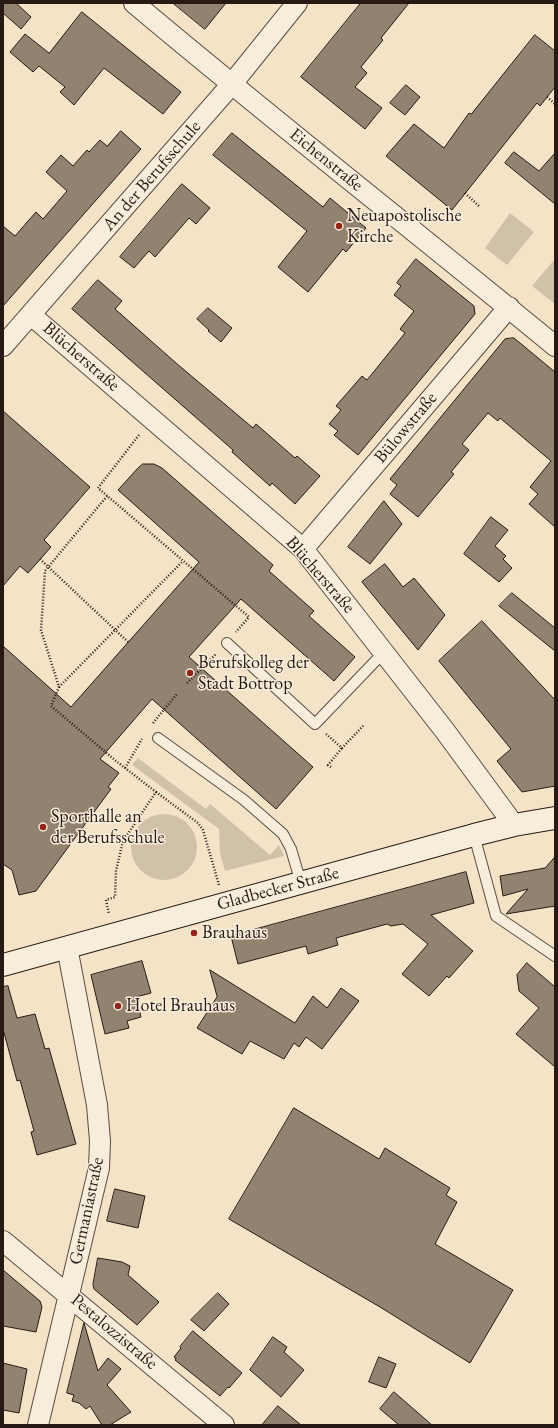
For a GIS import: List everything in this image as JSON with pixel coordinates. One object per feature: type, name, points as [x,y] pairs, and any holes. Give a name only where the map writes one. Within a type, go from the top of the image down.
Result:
[{"type":"main road","name":"Gladbecker Straße","points":[[3,964],[474,835],[514,825],[555,818]]},
{"type":"street","name":"Eichenstraße","points":[[134,3],[231,85],[555,346]]},
{"type":"street","name":"An der Berufsschule","points":[[3,346],[231,85],[297,3]]},
{"type":"street","name":"Bülowstraße","points":[[303,549],[508,307]]},
{"type":"street","name":"Blücherstraße","points":[[31,315],[303,549],[384,652],[514,825]]},
{"type":"street","name":"Germaniastraße","points":[[38,1425],[99,1168],[100,1141],[97,1105],[67,947]]},
{"type":"street","name":"Pestalozzistraße","points":[[3,1241],[69,1294],[224,1425]]},
{"type":"lane","points":[[227,643],[315,724],[384,652]]},
{"type":"lane","points":[[158,738],[244,800],[283,834],[291,849],[301,883]]},
{"type":"lane","points":[[474,835],[496,916],[555,956]]},
{"type":"path","points":[[547,97],[555,104]]},
{"type":"path","points":[[465,194],[480,206]]},
{"type":"path","points":[[152,419],[98,488],[249,616],[227,643],[186,683]]},
{"type":"path","points":[[59,687],[41,630],[45,571],[107,496]]},
{"type":"path","points":[[40,559],[128,642]]},
{"type":"path","points":[[183,560],[59,687],[51,706],[125,768],[198,823],[203,830],[224,904]]},
{"type":"path","points":[[125,768],[148,730],[177,694]]},
{"type":"path","points":[[331,768],[328,764],[364,725]]},
{"type":"path","points":[[148,730],[158,738]]},
{"type":"path","points":[[334,741],[342,748]]},
{"type":"path","points":[[114,934],[106,900],[115,897],[116,871],[123,841],[156,792]]},
{"type":"shaded area","points":[[510,213],[534,232],[507,265],[485,248]]},
{"type":"shaded area","points":[[555,259],[555,304],[532,286]]},
{"type":"shaded area","points":[[138,758],[206,809],[210,804],[270,855],[279,845],[284,856],[225,871],[220,853],[219,829],[132,765]]},
{"type":"shaded area","points":[[158,814],[170,814],[177,816],[188,823],[195,834],[197,847],[195,860],[188,871],[177,878],[170,880],[158,880],[151,878],[140,871],[133,860],[131,853],[131,841],[133,834],[140,823],[151,816]]},
{"type":"building","points":[[3,3],[16,3],[31,17],[21,29],[3,13]]},
{"type":"building","points":[[173,3],[226,3],[205,29]]},
{"type":"building","points":[[361,3],[409,3],[381,38],[383,40],[361,67],[367,73],[355,87],[382,108],[365,129],[301,77]]},
{"type":"building","points":[[82,12],[181,92],[163,114],[104,68],[74,105],[60,92],[65,87],[39,66],[33,72],[10,52],[25,34],[49,53]]},
{"type":"building","points":[[535,35],[555,51],[555,87],[540,106],[537,103],[452,210],[386,156],[414,124],[444,148],[469,113],[471,114]]},
{"type":"building","points":[[406,85],[420,97],[405,115],[390,103]]},
{"type":"building","points":[[121,131],[141,149],[3,306],[3,226],[15,236],[36,212],[43,219],[67,191],[46,172],[61,155],[73,166],[87,150],[89,152],[100,140],[107,146]]},
{"type":"building","points":[[232,133],[323,207],[330,198],[366,228],[346,252],[343,249],[308,292],[278,267],[307,231],[213,155]]},
{"type":"building","points":[[514,152],[539,171],[555,153],[555,204],[505,163]]},
{"type":"building","points":[[182,184],[210,208],[196,224],[189,218],[155,257],[149,251],[134,268],[120,257]]},
{"type":"building","points":[[416,259],[474,306],[475,314],[358,455],[334,435],[338,431],[329,424],[341,410],[336,406],[362,376],[367,380],[405,333],[400,329],[414,311],[394,295],[401,286],[397,283]]},
{"type":"building","points":[[98,280],[122,301],[115,309],[176,363],[253,428],[256,424],[295,458],[297,456],[320,476],[295,504],[272,483],[270,486],[232,452],[233,450],[72,309]]},
{"type":"building","points":[[208,308],[232,328],[221,342],[197,319]]},
{"type":"building","points":[[514,338],[555,372],[555,527],[529,504],[538,494],[530,487],[551,461],[500,418],[498,421],[488,413],[462,444],[469,450],[451,472],[454,474],[418,517],[390,494],[397,485],[390,479],[505,339]]},
{"type":"building","points":[[3,411],[90,487],[44,540],[51,547],[28,573],[20,566],[3,586]]},
{"type":"building","points":[[143,464],[154,464],[162,468],[273,565],[269,571],[314,611],[309,616],[355,657],[334,681],[241,599],[189,657],[313,767],[276,809],[152,699],[100,759],[119,773],[108,787],[111,789],[36,891],[19,895],[12,870],[3,864],[3,646],[71,707],[199,562],[118,490]]},
{"type":"building","points":[[384,501],[402,524],[370,564],[348,547]]},
{"type":"building","points":[[491,517],[508,530],[495,546],[506,556],[503,559],[512,568],[499,582],[464,554]]},
{"type":"building","points":[[385,564],[403,587],[414,578],[445,615],[418,650],[362,582]]},
{"type":"building","points":[[512,593],[555,628],[555,651],[499,606]]},
{"type":"building","points":[[482,621],[555,700],[555,786],[522,792],[497,761],[511,749],[439,661]]},
{"type":"building","points":[[555,857],[555,906],[506,914],[528,889],[503,896],[500,876],[545,868]]},
{"type":"building","points":[[466,872],[474,903],[431,915],[473,951],[449,978],[447,976],[429,996],[402,974],[428,944],[403,924],[391,926],[387,924],[336,938],[338,945],[308,954],[306,946],[238,964],[231,936]]},
{"type":"building","name":"Hotel Brauhaus","points":[[142,961],[151,993],[136,997],[141,1017],[127,1021],[129,1028],[105,1034],[91,975]]},
{"type":"building","points":[[527,963],[555,987],[555,1067],[516,1034],[539,1008],[519,991],[517,975]]},
{"type":"building","points":[[210,970],[295,1023],[313,996],[327,1008],[341,988],[359,1001],[322,1049],[306,1037],[299,1047],[294,1043],[284,1059],[250,1041],[242,1054],[197,1028],[217,997]]},
{"type":"building","points":[[8,986],[17,1018],[35,1014],[45,1049],[49,1048],[76,1144],[37,1155],[31,1132],[34,1131],[20,1080],[17,1081],[3,1029],[3,987]]},
{"type":"building","points":[[294,1108],[379,1159],[385,1148],[450,1188],[446,1195],[457,1202],[435,1244],[513,1290],[470,1363],[380,1307],[229,1219]]},
{"type":"building","points":[[115,1189],[145,1196],[138,1228],[107,1221]]},
{"type":"building","points":[[98,1258],[122,1262],[130,1266],[128,1275],[159,1302],[137,1325],[94,1289],[93,1285]]},
{"type":"building","points":[[3,1270],[40,1301],[42,1307],[36,1332],[3,1326]]},
{"type":"building","points":[[218,1293],[229,1304],[204,1331],[191,1320]]},
{"type":"building","points":[[84,1323],[98,1371],[108,1358],[121,1369],[107,1385],[131,1412],[110,1425],[102,1425],[90,1406],[86,1409],[79,1403],[72,1401],[74,1395],[67,1393]]},
{"type":"building","points":[[193,1331],[242,1373],[220,1396],[175,1360],[176,1358],[174,1357],[181,1348],[180,1347]]},
{"type":"building","points":[[273,1337],[287,1347],[284,1352],[304,1370],[281,1397],[250,1370]]},
{"type":"building","points":[[379,1357],[396,1364],[386,1388],[369,1382]]},
{"type":"building","points":[[3,1363],[27,1369],[19,1413],[3,1410]]},
{"type":"building","points":[[394,1392],[432,1425],[399,1425],[380,1409]]},
{"type":"building","points":[[278,1406],[301,1425],[262,1425]]},
{"type":"place","name":"Neuapostolische Kirche","points":[[339,226]]},
{"type":"place","name":"Berufskolleg der Stadt Bottrop","points":[[190,673]]},
{"type":"place","name":"Sporthalle an der Berufsschule","points":[[43,827]]},
{"type":"place","name":"Brauhaus","points":[[194,933]]},
{"type":"place","name":"Hotel Brauhaus","points":[[118,1006]]}]
